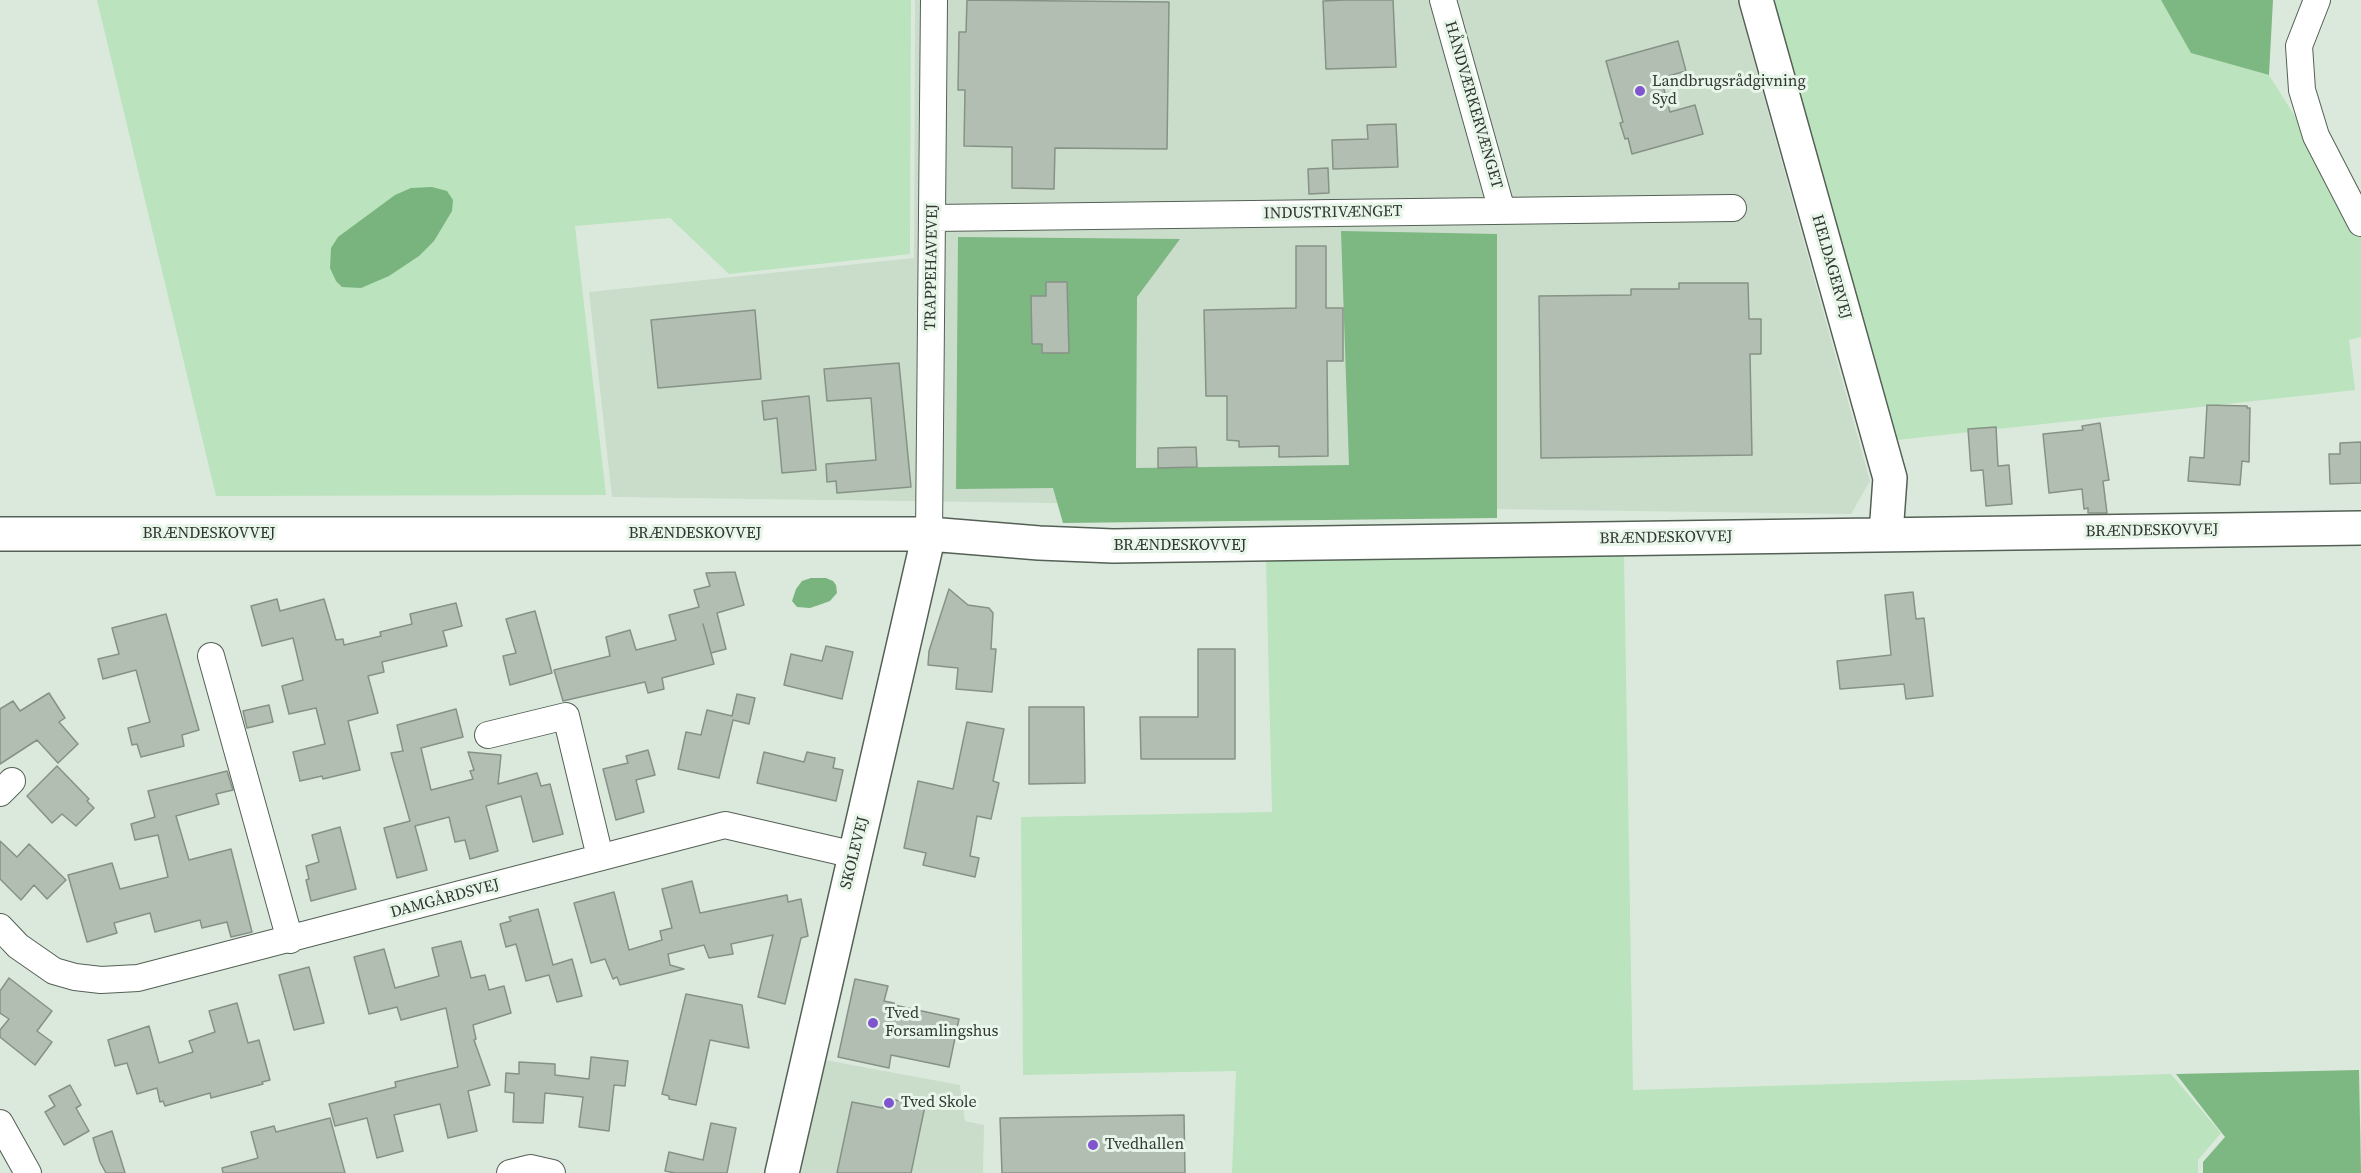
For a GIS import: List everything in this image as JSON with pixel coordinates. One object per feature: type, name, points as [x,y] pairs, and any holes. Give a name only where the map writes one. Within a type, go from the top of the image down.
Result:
[{"type":"street","name":"TRAPPEHAVEVEJ","points":[[929,534],[934,0]]},
{"type":"street","name":"HÅNDVÆRKERVÆNGET","points":[[1443,0],[1502,211]]},
{"type":"street","name":"HELDAGERVEJ","points":[[1756,0],[1890,478],[1887,520],[1883,535]]},
{"type":"street","points":[[2317,0],[2299,46],[2302,90],[2316,136],[2361,224]]},
{"type":"street","name":"INDUSTRIVÆNGET","points":[[933,218],[1733,208]]},
{"type":"street","name":"BRÆNDESKOVVEJ","points":[[0,534],[929,534],[1039,543],[1113,546],[2361,528]]},
{"type":"street","name":"SKOLEVEJ","points":[[782,1173],[929,534]]},
{"type":"street","points":[[211,656],[290,940]]},
{"type":"street","points":[[488,735],[566,716],[600,857]]},
{"type":"street","name":"DAMGÅRDSVEJ","points":[[0,927],[18,946],[54,971],[75,977],[101,980],[138,978],[725,825],[855,855]]},
{"type":"street","points":[[0,1123],[28,1173]]},
{"type":"street","points":[[510,1173],[530,1168],[552,1173]]},
{"type":"shaded area","points":[[97,0],[911,0],[910,254],[729,274],[670,218],[575,226],[606,495],[216,496]]},
{"type":"shaded area","points":[[915,0],[1737,0],[1870,481],[1851,514],[612,497],[589,292],[914,258]]},
{"type":"shaded area","points":[[1768,0],[2161,0],[2192,53],[2269,75],[2294,115],[2361,236],[2361,337],[2349,340],[2355,390],[1897,440]]},
{"type":"shaded area","points":[[2161,0],[2273,0],[2269,75],[2191,53]]},
{"type":"shaded area","points":[[432,187],[447,191],[453,200],[452,211],[434,241],[419,256],[389,276],[361,288],[342,287],[336,281],[330,268],[331,248],[338,237],[395,195],[411,188]]},
{"type":"shaded area","points":[[1341,231],[1497,234],[1497,518],[1063,523],[1053,488],[956,489],[958,237],[1180,239],[1137,297],[1136,468],[1349,465]]},
{"type":"shaded area","points":[[1624,555],[1633,1090],[2171,1074],[2221,1133],[2198,1160],[2198,1173],[1232,1173],[1236,1071],[1023,1075],[1021,817],[1272,812],[1266,560]]},
{"type":"shaded area","points":[[811,578],[826,578],[833,581],[837,593],[830,601],[819,605],[810,608],[797,607],[792,601],[796,589],[802,581]]},
{"type":"shaded area","name":"Tved Skole","points":[[825,1060],[960,1085],[965,1121],[984,1125],[983,1173],[801,1173]]},
{"type":"shaded area","points":[[2359,1070],[2361,1173],[2203,1173],[2203,1162],[2225,1137],[2176,1074]]},
{"type":"building","points":[[967,0],[1169,2],[1167,149],[1055,148],[1054,189],[1012,188],[1012,147],[964,146],[965,90],[958,90],[959,32],[966,32]]},
{"type":"building","points":[[1393,0],[1396,67],[1326,69],[1323,1]]},
{"type":"building","name":"Landbrugsrådgivning Syd","points":[[1678,41],[1686,71],[1661,78],[1670,112],[1695,105],[1703,134],[1632,154],[1628,138],[1625,139],[1620,123],[1623,122],[1606,61]]},
{"type":"building","points":[[1396,124],[1398,167],[1333,169],[1332,140],[1368,139],[1367,125]]},
{"type":"building","points":[[1328,168],[1329,193],[1309,194],[1308,169]]},
{"type":"building","points":[[1296,246],[1326,246],[1326,308],[1343,308],[1343,361],[1327,361],[1328,456],[1279,457],[1279,446],[1239,447],[1239,441],[1227,440],[1227,396],[1206,396],[1204,310],[1296,308]]},
{"type":"building","points":[[1046,282],[1067,282],[1069,353],[1042,353],[1042,344],[1032,344],[1031,296],[1046,296]]},
{"type":"building","points":[[1679,283],[1748,283],[1749,319],[1761,319],[1761,354],[1750,354],[1752,455],[1541,458],[1539,296],[1631,295],[1631,289],[1679,289]]},
{"type":"building","points":[[755,310],[761,379],[658,388],[651,320]]},
{"type":"building","points":[[899,363],[911,487],[837,493],[836,481],[827,482],[826,464],[876,460],[871,398],[827,401],[824,369]]},
{"type":"building","points":[[809,396],[816,470],[782,473],[777,418],[764,420],[762,401]]},
{"type":"building","points":[[2207,405],[2250,408],[2249,462],[2242,461],[2240,485],[2188,481],[2190,457],[2204,458]]},
{"type":"building","points":[[2100,423],[2109,480],[2103,481],[2107,513],[2088,513],[2088,508],[2084,509],[2082,489],[2049,493],[2043,434],[2083,430],[2082,426]]},
{"type":"building","points":[[1996,427],[1998,466],[2009,465],[2012,504],[1986,506],[1983,470],[1971,471],[1968,429]]},
{"type":"building","points":[[2361,442],[2361,483],[2330,484],[2329,454],[2340,454],[2340,443]]},
{"type":"building","points":[[1196,447],[1197,467],[1158,468],[1158,448]]},
{"type":"building","points":[[735,572],[744,605],[717,613],[726,649],[711,653],[703,624],[714,664],[662,678],[664,689],[648,693],[645,682],[563,701],[554,670],[610,656],[606,637],[630,630],[636,650],[676,640],[669,615],[699,607],[694,590],[710,586],[706,573]]},
{"type":"building","points":[[949,589],[968,605],[989,608],[993,613],[991,649],[996,649],[992,692],[956,689],[958,668],[928,665],[929,651]]},
{"type":"building","points":[[1913,592],[1916,619],[1924,618],[1933,696],[1906,699],[1904,684],[1840,689],[1837,661],[1891,655],[1885,595]]},
{"type":"building","points":[[277,599],[280,611],[324,599],[336,640],[343,639],[344,645],[381,636],[380,632],[412,624],[410,614],[456,603],[462,626],[443,631],[447,646],[382,662],[384,672],[368,676],[378,713],[348,721],[360,770],[323,779],[322,776],[300,781],[293,752],[325,744],[316,708],[289,714],[282,686],[303,680],[293,638],[262,646],[251,606]]},
{"type":"building","points":[[535,611],[552,673],[510,685],[503,656],[516,653],[506,619]]},
{"type":"building","points":[[166,614],[199,730],[182,735],[184,746],[141,757],[137,744],[132,745],[128,728],[150,722],[136,670],[103,679],[98,659],[119,654],[112,628]]},
{"type":"building","points":[[826,646],[853,652],[842,699],[784,685],[791,654],[822,661]]},
{"type":"building","points":[[1198,649],[1235,649],[1235,759],[1141,759],[1140,717],[1198,717]]},
{"type":"building","points":[[49,693],[65,718],[59,722],[78,744],[58,763],[37,740],[0,764],[0,709],[13,701],[20,711]]},
{"type":"building","points":[[737,694],[755,698],[749,724],[733,720],[719,778],[678,769],[686,732],[701,735],[707,710],[732,716]]},
{"type":"building","points":[[269,705],[273,722],[247,728],[243,711]]},
{"type":"building","points":[[1029,707],[1084,707],[1085,783],[1029,784]]},
{"type":"building","points":[[456,709],[463,737],[421,748],[431,790],[473,779],[470,771],[474,770],[468,752],[501,755],[498,784],[537,773],[541,786],[550,784],[563,834],[533,842],[521,796],[486,806],[498,851],[470,859],[465,840],[455,842],[449,817],[415,826],[427,870],[397,878],[384,828],[410,821],[391,753],[403,751],[397,725]]},
{"type":"building","points":[[967,722],[1004,729],[993,781],[999,783],[991,819],[977,816],[970,856],[979,858],[975,877],[923,865],[926,853],[904,848],[918,781],[953,789]]},
{"type":"building","points":[[648,750],[655,775],[636,780],[644,812],[616,820],[603,769],[628,763],[626,756]]},
{"type":"building","points":[[764,752],[804,762],[807,752],[835,758],[833,768],[843,770],[836,801],[757,783]]},
{"type":"building","points":[[57,766],[89,799],[87,801],[94,808],[76,826],[62,814],[52,823],[27,796]]},
{"type":"building","points":[[227,771],[233,790],[216,794],[219,804],[176,816],[189,860],[231,849],[252,932],[231,937],[227,922],[202,928],[200,920],[155,932],[150,913],[114,923],[117,933],[87,942],[68,875],[112,863],[120,889],[168,877],[158,835],[135,840],[131,824],[155,817],[148,791]]},
{"type":"building","points":[[340,827],[356,889],[311,901],[306,880],[309,879],[306,866],[319,862],[312,835]]},
{"type":"building","points":[[0,841],[17,857],[29,844],[66,880],[47,899],[34,885],[21,900],[0,879]]},
{"type":"building","points":[[692,881],[700,913],[787,895],[788,902],[801,899],[808,936],[801,938],[785,1004],[758,997],[773,935],[731,944],[733,954],[709,958],[704,945],[668,954],[670,965],[684,969],[620,985],[617,977],[613,979],[605,959],[591,963],[574,903],[614,892],[629,950],[662,940],[660,931],[672,928],[662,889]]},
{"type":"building","points":[[538,909],[553,965],[572,959],[582,996],[557,1002],[549,975],[526,981],[516,944],[506,947],[500,924],[511,921],[509,917]]},
{"type":"building","points":[[461,941],[471,978],[485,975],[489,990],[504,986],[511,1013],[473,1025],[476,1039],[474,1040],[490,1085],[468,1091],[477,1131],[448,1138],[440,1104],[394,1115],[403,1151],[377,1158],[367,1118],[335,1126],[329,1104],[396,1087],[395,1082],[458,1067],[446,1008],[401,1020],[397,1007],[369,1014],[354,957],[384,949],[395,988],[439,976],[432,948]]},
{"type":"building","points":[[309,967],[324,1023],[294,1030],[279,975]]},
{"type":"building","points":[[9,978],[52,1011],[37,1031],[52,1042],[35,1065],[0,1037],[0,1030],[9,1019],[0,1013],[0,991]]},
{"type":"building","name":"Tved Forsamlingshus","points":[[855,979],[888,986],[884,1001],[894,1003],[894,1005],[959,1019],[949,1067],[891,1055],[889,1068],[838,1057]]},
{"type":"building","points":[[686,994],[742,1005],[749,1048],[710,1040],[696,1105],[669,1099],[669,1096],[662,1094]]},
{"type":"building","points":[[237,1003],[248,1043],[259,1040],[270,1080],[262,1082],[263,1084],[211,1098],[210,1093],[165,1106],[163,1101],[160,1102],[157,1088],[137,1094],[127,1063],[115,1066],[108,1040],[149,1026],[159,1063],[193,1052],[189,1041],[215,1032],[209,1011]]},
{"type":"building","points":[[591,1057],[628,1061],[625,1086],[614,1085],[609,1131],[579,1127],[583,1097],[545,1093],[543,1123],[513,1122],[514,1093],[505,1092],[506,1073],[519,1074],[519,1062],[555,1064],[555,1075],[589,1079]]},
{"type":"building","points":[[70,1085],[81,1105],[76,1108],[89,1131],[64,1145],[45,1112],[55,1106],[49,1096]]},
{"type":"building","points":[[885,1098],[925,1106],[911,1173],[837,1173],[852,1102],[883,1108]]},
{"type":"building","name":"Tvedhallen","points":[[1184,1115],[1185,1173],[1002,1173],[1000,1118]]},
{"type":"building","points":[[330,1118],[345,1173],[223,1173],[222,1168],[258,1158],[251,1132],[274,1126],[276,1132]]},
{"type":"building","points":[[711,1123],[736,1128],[727,1173],[665,1171],[669,1152],[703,1160]]},
{"type":"building","points":[[112,1131],[125,1173],[106,1173],[100,1162],[93,1138]]},
{"type":"place","name":"Landbrugsrådgivning Syd","points":[[1640,91]]},
{"type":"place","name":"Tved Forsamlingshus","points":[[873,1023]]},
{"type":"place","name":"Tved Skole","points":[[889,1103]]},
{"type":"place","name":"Tvedhallen","points":[[1093,1145]]}]
